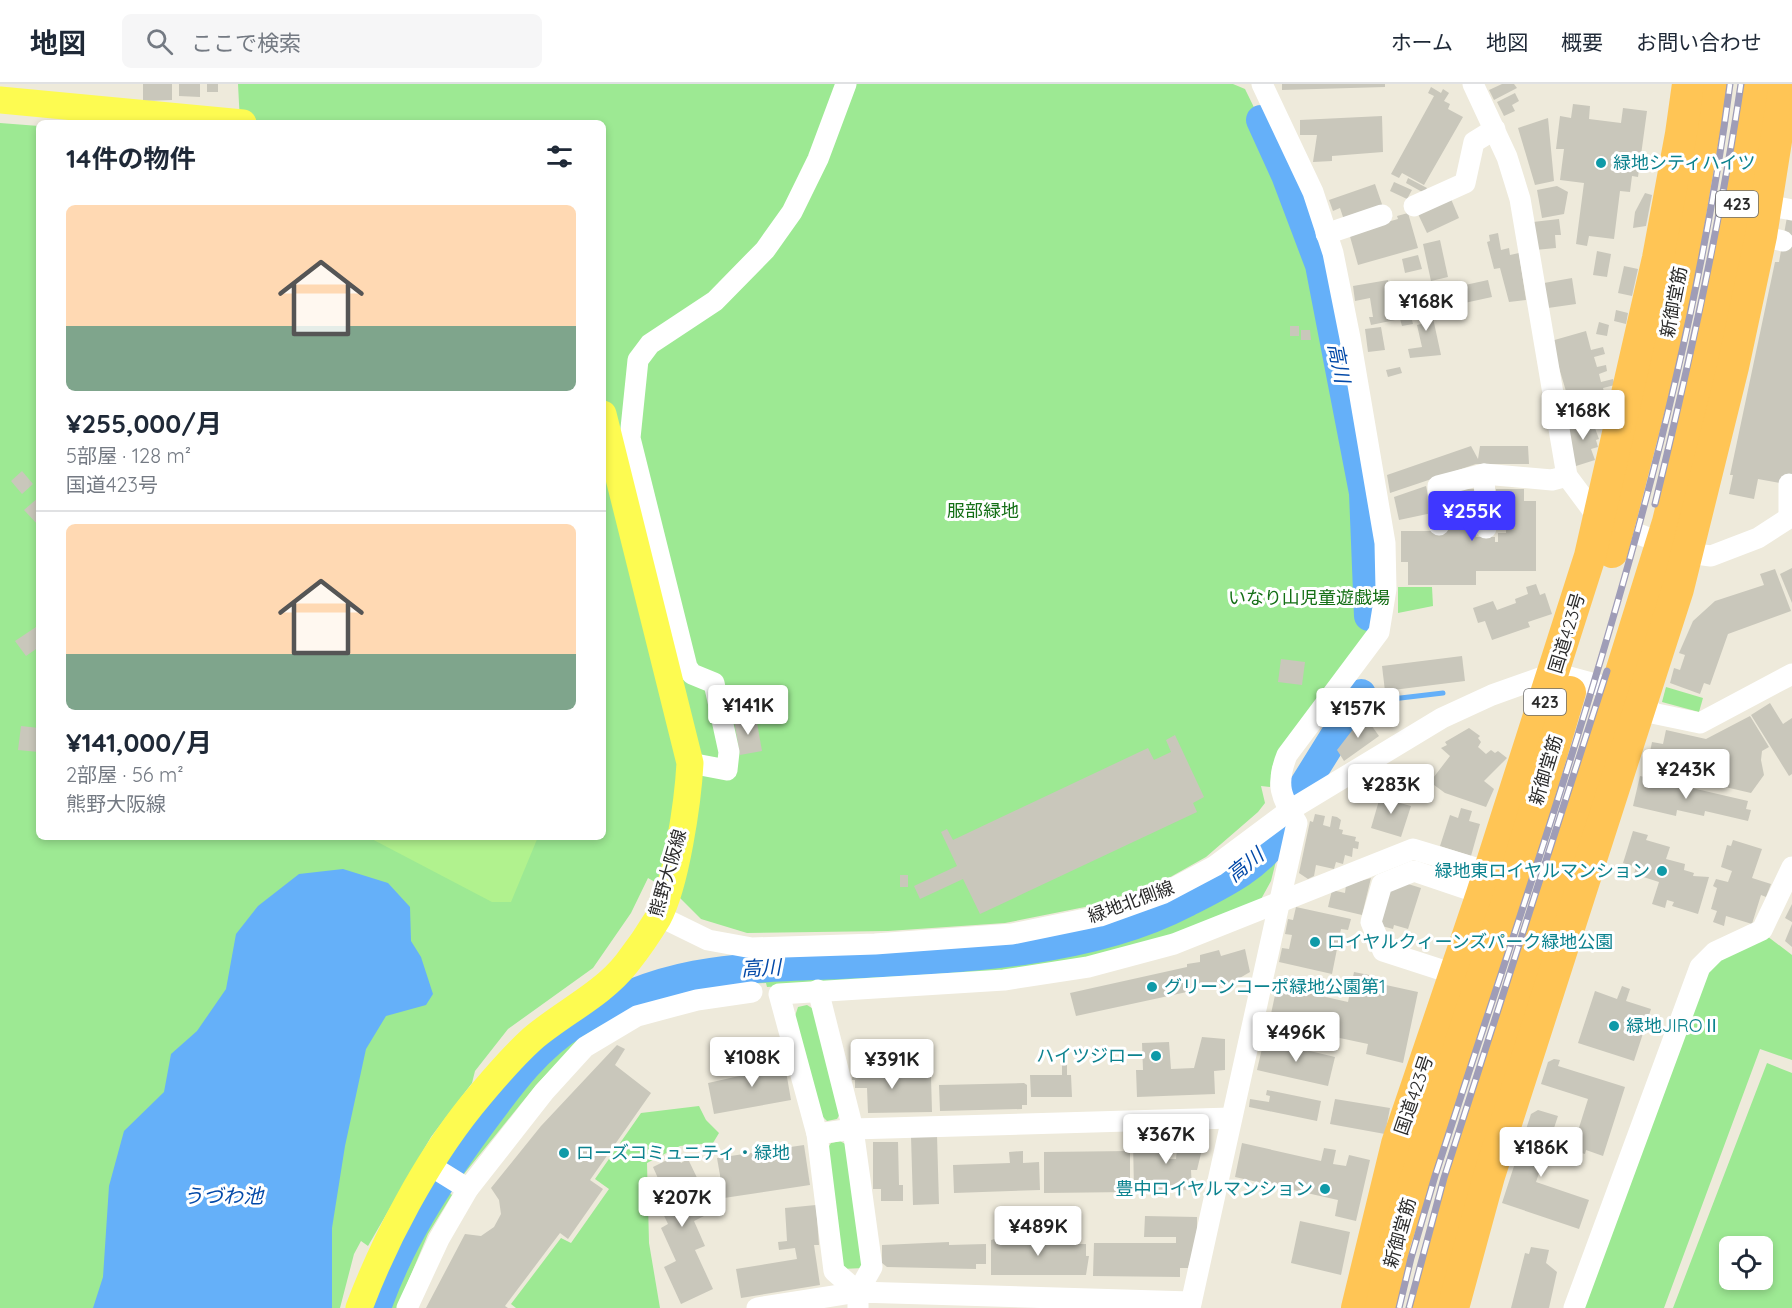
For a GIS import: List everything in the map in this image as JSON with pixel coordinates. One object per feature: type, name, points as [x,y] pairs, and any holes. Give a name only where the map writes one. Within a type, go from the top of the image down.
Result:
[{"type":"highway","name":"国道423号","points":[[1356,1308],[1397,1144],[1454,974],[1494,886],[1599,519],[1658,258],[1688,84]]},
{"type":"highway","name":"新御堂筋","points":[[1381,1308],[1395,1242],[1494,886],[1624,510],[1673,316],[1712,84]]},
{"type":"highway","name":"423","points":[[1453,1308],[1489,1176],[1688,553],[1733,367],[1779,208],[1779,91]]},
{"type":"highway","name":"423","points":[[1428,1308],[1464,1175],[1551,904],[1668,522],[1716,324],[1779,91]]},
{"type":"highway","points":[[1365,1308],[1395,1242]]},
{"type":"highway","points":[[1440,1308],[1445,1251]]},
{"type":"main road","points":[[0,100],[211,120]]},
{"type":"main road","name":"熊野大阪線","points":[[359,1308],[376,1262],[431,1166],[470,1107],[531,1040],[595,992],[626,964],[659,916],[672,874],[688,797],[690,763],[606,428]]},
{"type":"street","points":[[690,763],[727,770],[729,752],[714,683],[692,674],[687,667],[630,438],[638,360],[650,344],[715,301],[765,250],[792,212],[818,159],[846,84]]},
{"type":"street","points":[[757,1308],[858,1300],[1190,1305],[1297,823],[1280,790],[1280,772],[1287,755],[1379,632],[1386,589],[1384,543],[1350,338],[1326,234],[1313,192],[1262,84]]},
{"type":"street","points":[[1473,84],[1507,157],[1520,199],[1566,476],[1599,519],[1688,553],[1711,556],[1758,538],[1791,517],[1789,484]]},
{"type":"street","points":[[1414,206],[1465,183],[1474,142],[1495,129]]},
{"type":"street","points":[[1326,234],[1382,215]]},
{"type":"street","points":[[1439,525],[1438,486],[1484,474],[1552,480],[1566,476]]},
{"type":"street","points":[[1484,474],[1486,528]]},
{"type":"street","points":[[1554,673],[1643,697],[1652,713],[1700,723],[1792,674]]},
{"type":"street","name":"緑地北側線","points":[[659,916],[708,940],[752,948],[876,944],[1011,934],[1100,916],[1164,893],[1215,866],[1290,810],[1442,718],[1492,695],[1554,673]]},
{"type":"street","points":[[858,1300],[834,1271],[817,1134],[779,994],[1004,980],[1088,967],[1174,944],[1413,849],[1494,886]]},
{"type":"street","points":[[1574,1308],[1700,968],[1715,952],[1762,930],[1792,867]]},
{"type":"street","points":[[1454,974],[1383,951],[1371,922],[1382,884],[1414,871],[1494,886]]},
{"type":"street","points":[[818,990],[853,1129],[873,1267],[858,1300]]},
{"type":"street","points":[[407,1308],[439,1239],[468,1189],[544,1092],[585,1047],[637,1016],[697,1000],[752,993]]},
{"type":"street","points":[[817,1134],[853,1129],[1231,1118]]},
{"type":"street","points":[[431,1166],[468,1189]]},
{"type":"green space","name":"服部緑地","points":[[238,84],[1233,84],[1245,89],[1326,255],[1376,556],[1378,593],[1372,630],[1284,743],[1272,767],[1270,787],[1261,786],[1265,803],[1258,812],[1206,857],[1158,884],[1090,906],[1005,923],[888,931],[747,933],[701,919],[677,895],[648,878],[631,913],[593,968],[508,1029],[475,1071],[472,1083],[431,1137],[368,1246],[361,1241],[354,1254],[340,1308],[0,1308],[0,123],[36,126],[36,840],[606,840],[606,120],[240,120]]},
{"type":"green space","points":[[1398,587],[1432,587],[1433,606],[1398,613]]},
{"type":"green space","points":[[1666,687],[1703,698],[1699,712],[1662,702]]},
{"type":"green space","points":[[374,840],[537,840],[511,902],[492,902]]},
{"type":"green space","points":[[1272,852],[1277,857],[1271,881],[1260,901],[1172,938],[1087,961],[1006,973],[767,987],[766,983],[733,985],[581,1039],[537,1084],[464,1174],[456,1168],[496,1110],[542,1055],[579,1026],[611,1008],[642,995],[674,985],[738,975],[953,963],[1069,948],[1125,934],[1179,914],[1228,887]]},
{"type":"green space","points":[[1767,936],[1792,955],[1792,1060],[1760,1049],[1664,1308],[1583,1308],[1705,974],[1719,960]]},
{"type":"green space","points":[[807,1005],[815,1010],[842,1110],[837,1119],[827,1121],[820,1114],[795,1016],[798,1007]]},
{"type":"green space","points":[[1767,1063],[1792,1073],[1792,1308],[1673,1308]]},
{"type":"green space","points":[[699,1106],[706,1120],[719,1133],[713,1143],[680,1146],[647,1163],[649,1243],[660,1308],[516,1308],[511,1304],[561,1238],[571,1243],[609,1189],[595,1179],[641,1113]]},
{"type":"green space","points":[[840,1141],[847,1145],[864,1268],[841,1269],[826,1151],[831,1143]]},
{"type":"green space","points":[[443,1187],[452,1195],[428,1234],[397,1308],[382,1308],[416,1229]]},
{"type":"water","name":"うづわ池","points":[[343,869],[388,883],[410,907],[411,941],[421,957],[433,994],[426,1005],[386,1016],[366,1049],[345,1146],[332,1228],[332,1308],[93,1308],[103,1277],[109,1186],[124,1131],[164,1092],[171,1054],[197,1031],[226,989],[236,934],[258,906],[299,874]]},
{"type":"building","points":[[143,84],[172,84],[172,100],[143,101]]},
{"type":"building","points":[[179,84],[200,84],[200,97],[179,96]]},
{"type":"building","points":[[207,84],[218,84],[218,92],[207,92]]},
{"type":"building","points":[[1282,84],[1385,84],[1385,87],[1282,90]]},
{"type":"building","points":[[1502,84],[1514,84],[1517,88],[1494,100],[1489,90]]},
{"type":"building","points":[[1431,87],[1441,93],[1443,89],[1449,93],[1444,101],[1450,104],[1448,109],[1463,117],[1424,185],[1402,173],[1399,178],[1391,174],[1434,96],[1428,93]]},
{"type":"building","points":[[1515,93],[1519,101],[1512,105],[1515,111],[1504,116],[1497,102]]},
{"type":"building","name":"緑地シティハイツ","points":[[1573,104],[1590,106],[1589,119],[1621,123],[1623,108],[1647,111],[1638,177],[1632,176],[1630,192],[1620,191],[1614,239],[1589,236],[1587,246],[1576,244],[1584,183],[1560,180],[1564,149],[1556,149],[1560,116],[1571,118]]},
{"type":"building","points":[[1382,116],[1383,152],[1332,156],[1332,161],[1313,162],[1317,135],[1300,135],[1300,120]]},
{"type":"building","points":[[1548,118],[1554,181],[1535,185],[1518,128]]},
{"type":"building","points":[[1408,178],[1427,188],[1424,193],[1406,183]]},
{"type":"building","points":[[1394,182],[1412,190],[1407,199],[1390,191]]},
{"type":"building","points":[[1375,184],[1384,210],[1345,223],[1340,208],[1333,211],[1329,200]]},
{"type":"building","points":[[1557,186],[1568,192],[1564,214],[1542,218],[1537,190]]},
{"type":"building","points":[[1645,193],[1652,195],[1646,226],[1633,228],[1635,212]]},
{"type":"building","points":[[1451,199],[1459,218],[1427,233],[1418,214]]},
{"type":"building","points":[[1792,210],[1792,485],[1758,479],[1754,499],[1729,494],[1733,475],[1730,475],[1775,262],[1779,262],[1787,217]]},
{"type":"building","points":[[1408,213],[1418,248],[1358,265],[1349,233],[1398,219],[1397,216]]},
{"type":"building","points":[[1559,219],[1561,235],[1555,235],[1556,248],[1535,250],[1533,222]]},
{"type":"building","points":[[1498,233],[1501,250],[1509,248],[1510,255],[1519,253],[1526,300],[1509,302],[1500,268],[1494,269],[1487,242],[1490,241],[1489,235]]},
{"type":"building","points":[[1440,240],[1448,277],[1431,281],[1423,244]]},
{"type":"building","points":[[1597,251],[1611,254],[1607,277],[1593,275]]},
{"type":"building","points":[[1418,255],[1422,269],[1405,273],[1402,259]]},
{"type":"building","points":[[1624,266],[1638,269],[1632,296],[1618,293]]},
{"type":"building","points":[[1572,278],[1576,304],[1548,308],[1544,283]]},
{"type":"building","points":[[1388,280],[1389,285],[1405,282],[1406,288],[1412,287],[1417,315],[1411,316],[1413,324],[1402,326],[1400,319],[1371,325],[1369,317],[1373,317],[1370,298],[1355,301],[1353,286]]},
{"type":"building","points":[[1488,280],[1492,297],[1437,309],[1433,292]]},
{"type":"building","points":[[1426,282],[1428,292],[1416,294],[1414,284]]},
{"type":"building","points":[[1428,295],[1441,355],[1410,358],[1408,349],[1422,347],[1417,325],[1421,324],[1419,297]]},
{"type":"building","points":[[1616,310],[1628,313],[1626,324],[1614,321]]},
{"type":"building","points":[[1599,322],[1609,325],[1607,336],[1596,334]]},
{"type":"building","points":[[1290,326],[1299,326],[1299,336],[1290,336]]},
{"type":"building","points":[[1381,327],[1385,350],[1368,352],[1365,329]]},
{"type":"building","points":[[1301,330],[1310,330],[1311,340],[1301,340]]},
{"type":"building","points":[[1586,331],[1591,350],[1603,347],[1605,354],[1594,357],[1597,367],[1606,365],[1607,371],[1599,374],[1601,382],[1613,379],[1615,385],[1603,388],[1608,406],[1578,411],[1571,408],[1551,341]]},
{"type":"building","points":[[1400,367],[1402,373],[1388,377],[1386,370]]},
{"type":"building","points":[[1592,420],[1599,439],[1596,440],[1598,447],[1591,449],[1595,460],[1576,466],[1566,426]]},
{"type":"building","points":[[1471,446],[1478,459],[1480,446],[1528,446],[1529,464],[1476,464],[1390,493],[1387,475]]},
{"type":"building","points":[[22,471],[33,484],[22,494],[11,481]]},
{"type":"building","points":[[1426,486],[1432,513],[1399,520],[1394,497]]},
{"type":"building","points":[[1447,489],[1476,489],[1476,537],[1495,537],[1495,542],[1498,542],[1498,533],[1506,533],[1506,520],[1496,520],[1496,489],[1524,489],[1524,501],[1536,501],[1536,571],[1476,571],[1476,585],[1408,585],[1408,562],[1401,562],[1401,531],[1447,531]]},
{"type":"building","points":[[36,500],[36,523],[24,510]]},
{"type":"building","points":[[1792,568],[1792,603],[1780,574]]},
{"type":"building","points":[[1775,569],[1791,611],[1728,634],[1710,685],[1704,683],[1700,694],[1670,683],[1674,668],[1680,670],[1685,655],[1679,653],[1693,621],[1715,601],[1764,585],[1760,574]]},
{"type":"building","points":[[1536,584],[1540,595],[1545,593],[1552,614],[1528,622],[1530,627],[1492,640],[1485,621],[1478,623],[1473,608],[1493,601],[1497,610],[1516,603],[1515,599],[1528,594],[1526,587]]},
{"type":"building","points":[[36,627],[36,649],[26,656],[15,641]]},
{"type":"building","points":[[1462,656],[1465,681],[1385,691],[1382,666]]},
{"type":"building","points":[[1281,659],[1305,662],[1302,685],[1278,682]]},
{"type":"building","points":[[1770,703],[1783,724],[1792,718],[1792,774],[1789,776],[1751,715]]},
{"type":"building","points":[[1364,715],[1379,736],[1344,761],[1337,750]]},
{"type":"building","points":[[1750,716],[1769,747],[1762,751],[1764,775],[1751,793],[1656,771],[1659,759],[1649,757],[1652,742],[1663,744],[1666,730],[1706,739]]},
{"type":"building","points":[[756,717],[762,751],[740,755],[734,721]]},
{"type":"building","points":[[21,726],[36,728],[36,752],[18,750]]},
{"type":"building","points":[[1469,728],[1480,736],[1478,738],[1481,742],[1478,747],[1486,754],[1491,750],[1495,753],[1498,751],[1507,758],[1484,781],[1494,789],[1486,807],[1445,793],[1430,782],[1450,756],[1441,748],[1447,745],[1445,742]]},
{"type":"building","points":[[1175,735],[1204,797],[1193,803],[1197,812],[980,914],[963,879],[920,899],[914,886],[957,866],[941,832],[947,829],[953,840],[1148,748],[1154,760],[1171,752],[1166,740]]},
{"type":"building","points":[[1640,776],[1748,801],[1746,809],[1751,810],[1748,821],[1705,811],[1704,816],[1677,810],[1676,816],[1633,806]]},
{"type":"building","points":[[1392,789],[1403,792],[1400,803],[1411,806],[1401,837],[1371,828],[1380,797],[1389,799]]},
{"type":"building","points":[[1461,808],[1472,811],[1469,821],[1480,824],[1471,856],[1440,846],[1450,815],[1458,818]]},
{"type":"building","points":[[1315,814],[1325,816],[1323,825],[1330,827],[1332,816],[1337,817],[1341,820],[1339,829],[1343,830],[1342,834],[1356,837],[1355,841],[1359,842],[1358,849],[1353,848],[1352,857],[1345,855],[1343,864],[1336,862],[1334,869],[1316,865],[1314,876],[1308,879],[1299,873],[1310,821],[1313,822]]},
{"type":"building","name":"緑地東ロイヤルマンション","points":[[1633,831],[1648,835],[1646,840],[1670,847],[1666,859],[1685,864],[1684,870],[1694,873],[1693,876],[1709,877],[1698,914],[1672,906],[1674,902],[1667,900],[1665,908],[1652,904],[1659,882],[1634,874],[1636,867],[1623,863]]},
{"type":"building","points":[[1733,840],[1762,849],[1752,878],[1771,884],[1766,897],[1761,895],[1752,924],[1726,916],[1724,926],[1713,922],[1717,911],[1711,909],[1717,888],[1713,886],[1716,879],[1728,882],[1732,871],[1721,867],[1727,845],[1731,846]]},
{"type":"building","points":[[900,875],[908,875],[908,887],[900,887]]},
{"type":"building","points":[[1371,878],[1362,915],[1328,907],[1332,890],[1345,893],[1346,885]]},
{"type":"building","points":[[1405,883],[1421,888],[1408,929],[1394,925],[1393,929],[1378,925],[1389,888]]},
{"type":"building","points":[[1792,904],[1792,922],[1785,918]]},
{"type":"building","name":"ロイヤルクィーンズパーク緑地公園","points":[[1296,907],[1351,919],[1348,930],[1341,929],[1332,974],[1279,962],[1282,948],[1289,949],[1292,935],[1285,934],[1288,919],[1293,920]]},
{"type":"building","points":[[1792,924],[1792,947],[1785,941]]},
{"type":"building","name":"グリーンコーポ緑地公園第1","points":[[1245,949],[1250,972],[1233,982],[1076,1016],[1070,993],[1187,967],[1187,964],[1200,962],[1200,955],[1219,950],[1221,956]]},
{"type":"building","points":[[1354,972],[1369,975],[1366,988],[1384,992],[1386,985],[1418,992],[1403,1063],[1366,1054],[1368,1044],[1269,1023],[1277,986],[1348,1002]]},
{"type":"building","name":"緑地JIROⅡ","points":[[1622,986],[1630,989],[1626,1001],[1651,1009],[1634,1061],[1578,1043],[1595,991],[1617,999]]},
{"type":"building","name":"ハイツジロー","points":[[1202,1037],[1225,1039],[1225,1070],[1214,1071],[1215,1094],[1137,1097],[1136,1070],[1143,1070],[1142,1043],[1169,1042],[1171,1069],[1194,1068]]},
{"type":"building","points":[[1264,1040],[1335,1057],[1328,1086],[1257,1070]]},
{"type":"building","name":"ローズコミュニティ・緑地","points":[[617,1045],[625,1049],[615,1065],[651,1093],[590,1180],[603,1189],[568,1239],[560,1233],[505,1306],[508,1308],[426,1308],[465,1234],[481,1236],[494,1227],[501,1214],[499,1200],[491,1188],[541,1126]]},
{"type":"building","points":[[775,1054],[777,1061],[784,1060],[791,1100],[714,1114],[708,1083],[757,1072],[755,1065],[768,1063],[766,1056]]},
{"type":"building","points":[[1554,1059],[1560,1060],[1558,1066],[1625,1087],[1603,1156],[1586,1150],[1585,1154],[1572,1150],[1588,1099],[1541,1084],[1548,1062]]},
{"type":"building","points":[[852,1063],[883,1063],[883,1069],[887,1069],[887,1077],[931,1077],[932,1112],[868,1113],[867,1088],[855,1088],[855,1080],[852,1080]]},
{"type":"building","points":[[1062,1064],[1067,1064],[1067,1075],[1071,1075],[1072,1097],[1031,1097],[1030,1075],[1062,1075]]},
{"type":"building","points":[[1024,1083],[1027,1085],[1027,1105],[1022,1105],[1022,1109],[940,1111],[939,1085]]},
{"type":"building","points":[[1267,1090],[1321,1101],[1317,1121],[1249,1107],[1250,1099],[1269,1102],[1270,1096],[1266,1095]]},
{"type":"building","points":[[1335,1099],[1390,1108],[1385,1134],[1330,1124]]},
{"type":"building","points":[[1538,1110],[1558,1116],[1536,1182],[1589,1200],[1579,1229],[1502,1203],[1531,1114]]},
{"type":"building","points":[[1183,1131],[1205,1137],[1197,1170],[1191,1170],[1192,1190],[1134,1191],[1133,1140],[1152,1139],[1152,1149],[1165,1149],[1166,1159],[1176,1159],[1178,1139]]},
{"type":"building","points":[[937,1135],[939,1204],[913,1205],[911,1136]]},
{"type":"building","points":[[873,1142],[898,1142],[899,1185],[903,1185],[903,1201],[881,1201],[881,1189],[873,1189]]},
{"type":"building","name":"豊中ロイヤルマンション","points":[[1242,1143],[1321,1161],[1324,1148],[1336,1150],[1333,1164],[1346,1166],[1349,1155],[1370,1160],[1356,1221],[1335,1216],[1338,1200],[1235,1177]]},
{"type":"building","points":[[804,1145],[810,1185],[724,1198],[717,1158]]},
{"type":"building","points":[[1023,1151],[1023,1163],[1039,1162],[1040,1190],[954,1193],[953,1165],[1010,1163],[1009,1152]]},
{"type":"building","points":[[1130,1151],[1130,1192],[1044,1193],[1044,1152]]},
{"type":"building","points":[[677,1155],[681,1163],[688,1159],[700,1184],[690,1188],[704,1216],[694,1221],[705,1246],[695,1250],[713,1289],[681,1304],[664,1267],[676,1261],[661,1228],[668,1224],[656,1199],[665,1194],[653,1167]]},
{"type":"building","points":[[816,1205],[819,1245],[814,1245],[820,1285],[741,1298],[736,1269],[797,1259],[795,1248],[779,1250],[778,1242],[787,1241],[785,1208]]},
{"type":"building","points":[[1145,1216],[1197,1217],[1197,1237],[1188,1268],[1180,1268],[1180,1277],[1093,1276],[1094,1243],[1176,1243],[1176,1237],[1144,1237]]},
{"type":"building","points":[[1300,1221],[1350,1232],[1341,1275],[1291,1263]]},
{"type":"building","points":[[998,1238],[1080,1239],[1080,1244],[1086,1244],[1086,1256],[1089,1256],[1086,1275],[991,1275],[991,1240]]},
{"type":"building","points":[[949,1242],[949,1245],[986,1244],[986,1264],[976,1264],[976,1269],[887,1267],[882,1263],[882,1245]]},
{"type":"building","points":[[1531,1247],[1549,1250],[1546,1263],[1557,1272],[1549,1308],[1511,1308],[1525,1253],[1529,1254]]},
{"type":"waterway","name":"高川","points":[[1261,120],[1286,175],[1320,265],[1364,493],[1369,616]]},
{"type":"waterway","points":[[1361,694],[1392,699],[1443,693]]},
{"type":"waterway","name":"高川","points":[[1302,789],[1361,694]]},
{"type":"waterway","name":"高川","points":[[376,1308],[396,1260],[421,1213],[500,1097],[547,1044],[576,1023],[609,1005],[640,991],[704,974],[770,967],[972,956],[1017,951],[1106,933],[1147,920],[1224,883],[1260,858],[1278,836]]},
{"type":"railway","points":[[1399,1308],[1435,1176],[1566,772],[1608,636],[1646,500],[1680,363],[1708,224],[1730,84]]},
{"type":"railway","points":[[1655,504],[1703,295],[1741,84]]},
{"type":"railway","points":[[1409,1308],[1444,1178],[1607,671]]},
{"type":"place","name":"緑地シティハイツ","points":[[1601,163]]},
{"type":"place","name":"緑地東ロイヤルマンション","points":[[1662,871]]},
{"type":"place","name":"ロイヤルクィーンズパーク緑地公園","points":[[1315,942]]},
{"type":"place","name":"グリーンコーポ緑地公園第1","points":[[1152,987]]},
{"type":"place","name":"緑地JIROⅡ","points":[[1614,1026]]},
{"type":"place","name":"ハイツジロー","points":[[1156,1056]]},
{"type":"place","name":"ローズコミュニティ・緑地","points":[[564,1153]]},
{"type":"place","name":"豊中ロイヤルマンション","points":[[1325,1189]]},
{"type":"park label","name":"いなり山児童遊戯場","points":[[1309,598]]}]
